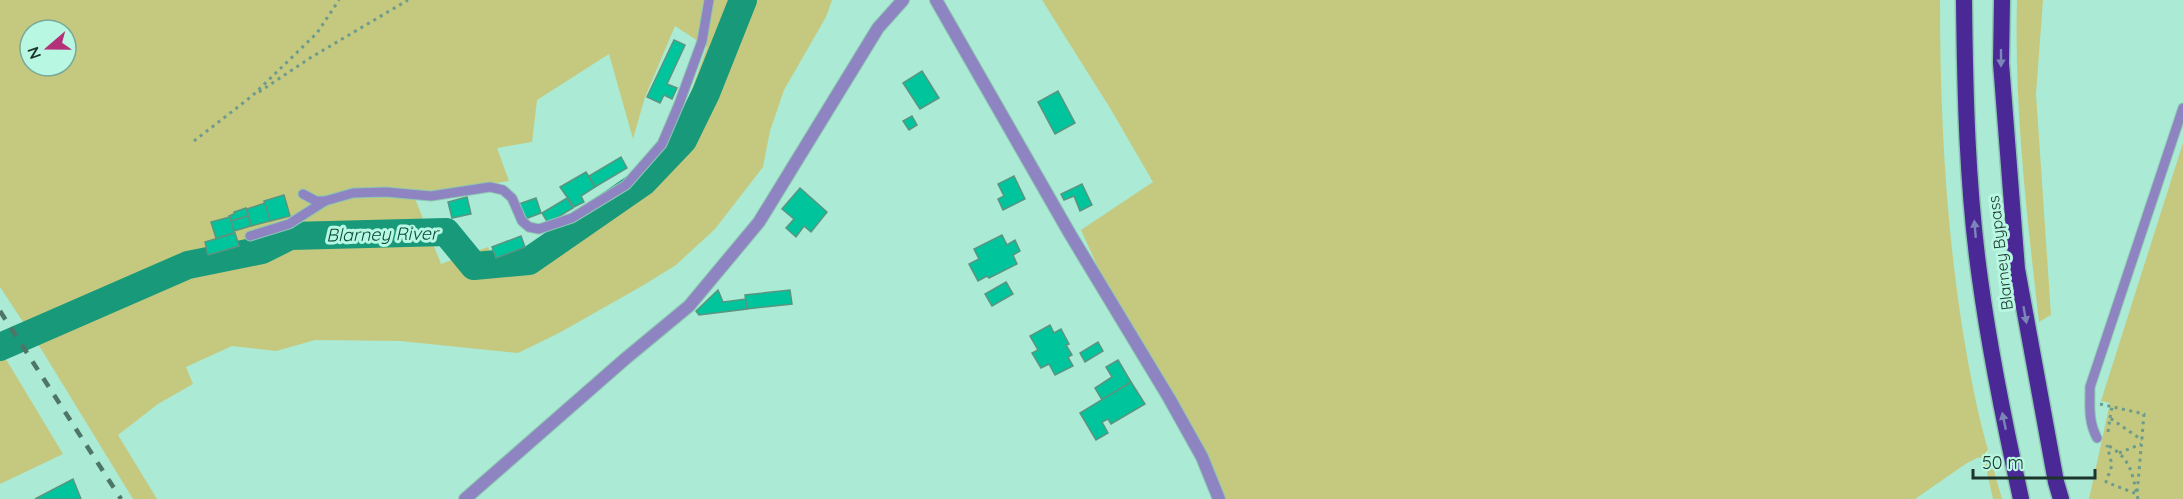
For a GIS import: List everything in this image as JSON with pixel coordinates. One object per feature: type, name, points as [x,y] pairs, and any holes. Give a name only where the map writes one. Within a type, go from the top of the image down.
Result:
[{"type":"highway","name":"Blarney Bypass","points":[[1964,0],[1970,168],[1979,277],[1999,400],[2021,499]]},
{"type":"highway","name":"Blarney Bypass","points":[[2002,0],[2001,63],[2017,269],[2061,499]]},
{"type":"street","points":[[465,499],[625,359],[690,306],[759,222],[878,28],[903,0]]},
{"type":"street","points":[[936,0],[1070,234],[1169,398],[1202,457],[1219,499]]},
{"type":"lane","points":[[303,194],[316,201],[325,201],[353,193],[386,192],[431,196],[490,187],[503,190],[512,198],[522,221],[529,227],[539,229],[551,227],[573,218],[626,185],[662,144],[680,104],[702,41],[709,0]]},
{"type":"lane","points":[[2097,438],[2091,428],[2089,416],[2090,387],[2183,108]]},
{"type":"lane","points":[[250,236],[289,224],[325,201]]},
{"type":"path","points":[[252,96],[317,33],[339,0]]},
{"type":"path","points":[[194,141],[252,96],[310,58],[408,0]]},
{"type":"path","points":[[2090,401],[2144,414],[2137,494]]},
{"type":"path","points":[[2112,407],[2107,445],[2112,465],[2106,482],[2137,494]]},
{"type":"path","points":[[2110,418],[2141,442]]},
{"type":"path","points":[[2097,438],[2119,453],[2129,464],[2138,499]]},
{"type":"path","points":[[2119,453],[2141,442]]},
{"type":"green space","points":[[0,0],[832,0],[826,17],[784,90],[770,131],[763,167],[715,229],[676,265],[559,333],[518,353],[400,341],[315,340],[276,351],[232,346],[186,367],[193,384],[158,404],[118,435],[157,499],[133,499],[43,352],[0,287]],"holes":[[[675,26],[707,47],[678,128],[641,180],[574,225],[494,261],[488,247],[441,264],[414,196],[509,181],[497,148],[532,142],[537,100],[609,54],[633,139],[645,97]]]},
{"type":"green space","points":[[1042,0],[1940,0],[1944,152],[1952,252],[1966,352],[1976,402],[2002,499],[1993,499],[1986,468],[1979,457],[1915,499],[1218,499],[1122,320],[1081,230],[1153,182],[1110,108]]},
{"type":"green space","points":[[2017,0],[2043,0],[2036,94],[2051,315],[2039,322],[2019,121]]},
{"type":"green space","points":[[2183,143],[2183,499],[2089,499],[2110,403],[2101,401]]},
{"type":"green space","points":[[4,356],[63,454],[0,484],[0,359]]},
{"type":"building","points":[[674,40],[685,45],[667,84],[677,88],[672,99],[664,95],[660,103],[647,97]]},
{"type":"building","points":[[922,71],[939,98],[920,109],[903,83]]},
{"type":"building","points":[[1058,91],[1075,123],[1055,134],[1038,102]]},
{"type":"building","points":[[912,116],[917,125],[909,130],[903,121]]},
{"type":"building","points":[[621,157],[627,168],[595,187],[589,176]]},
{"type":"building","points":[[586,172],[595,187],[581,196],[584,202],[574,207],[560,187]]},
{"type":"building","points":[[1014,176],[1025,199],[1003,210],[998,199],[1004,196],[998,184]]},
{"type":"building","points":[[1082,184],[1092,205],[1080,211],[1074,196],[1064,200],[1061,194]]},
{"type":"building","points":[[800,188],[827,212],[811,232],[804,226],[796,237],[786,228],[794,219],[782,209]]},
{"type":"building","points":[[284,195],[290,216],[270,221],[264,201]]},
{"type":"building","points":[[467,197],[471,214],[452,218],[448,202]]},
{"type":"building","points":[[536,198],[541,213],[525,219],[519,204]]},
{"type":"building","points":[[567,198],[573,208],[548,223],[542,213]]},
{"type":"building","points":[[265,203],[270,221],[251,226],[247,209]]},
{"type":"building","points":[[246,208],[248,216],[231,221],[229,216]]},
{"type":"building","points":[[248,216],[251,226],[234,231],[231,221]]},
{"type":"building","points":[[230,217],[234,233],[216,238],[211,222]]},
{"type":"building","points":[[235,233],[239,246],[208,255],[205,242]]},
{"type":"building","points":[[1002,235],[1007,245],[1015,240],[1020,251],[1013,255],[1017,264],[978,281],[969,264],[979,259],[974,249]]},
{"type":"building","points":[[521,236],[525,247],[496,258],[492,247]]},
{"type":"building","points":[[1006,282],[1013,294],[992,306],[985,294]]},
{"type":"building","points":[[718,290],[723,302],[746,299],[747,309],[699,315],[696,311]]},
{"type":"building","points":[[790,290],[792,304],[747,309],[745,295]]},
{"type":"building","points":[[1050,325],[1054,333],[1061,329],[1072,355],[1068,357],[1073,366],[1055,375],[1049,364],[1041,368],[1032,353],[1038,350],[1030,336]]},
{"type":"building","points":[[1098,342],[1103,351],[1085,362],[1080,353]]},
{"type":"building","points":[[1118,360],[1131,382],[1102,400],[1095,388],[1112,377],[1106,367]]},
{"type":"building","points":[[1131,382],[1145,404],[1111,424],[1108,419],[1102,422],[1108,433],[1096,440],[1080,413]]},
{"type":"building","points":[[73,479],[81,499],[35,499]]},
{"type":"waterway","name":"Blarney River","points":[[0,347],[188,265],[262,250],[290,236],[446,232],[474,266],[529,261],[643,182],[683,140],[706,93],[743,0]]},
{"type":"railway","points":[[0,311],[121,499]]}]
